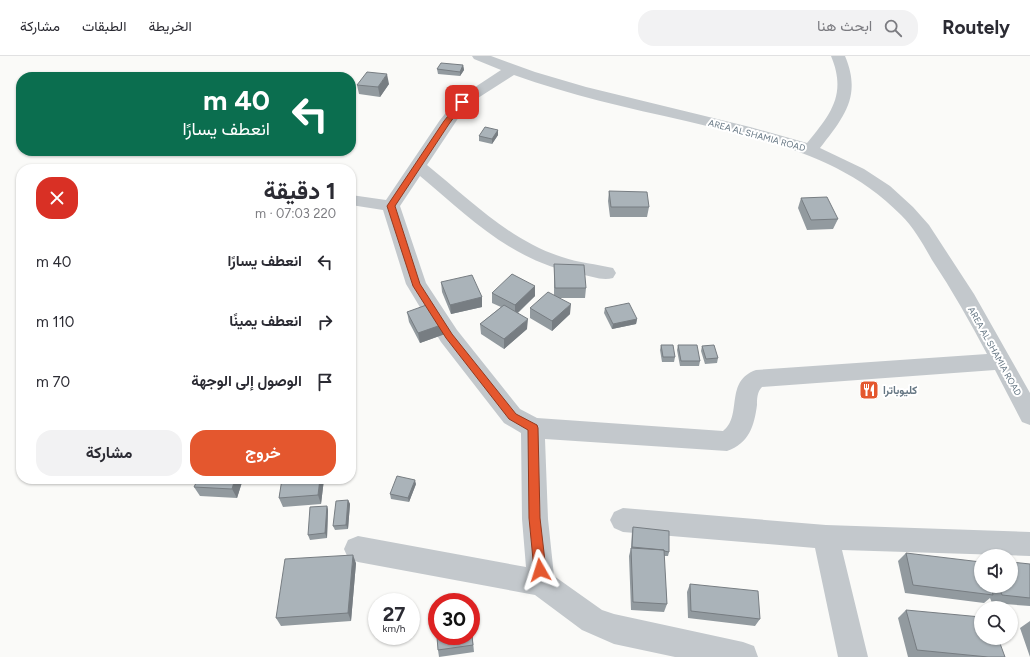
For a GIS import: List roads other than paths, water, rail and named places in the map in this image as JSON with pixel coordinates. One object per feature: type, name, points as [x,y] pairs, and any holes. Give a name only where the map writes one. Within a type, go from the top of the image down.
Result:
[{"type":"street","name":"AREA AL SHAMIA ROAD","points":[[479,56],[511,70],[576,90],[789,141],[838,161],[864,176],[888,192],[908,212],[924,232],[956,280],[1002,361],[1030,415]]},
{"type":"street","points":[[811,149],[839,112],[844,99],[846,87],[845,75],[838,56]]},
{"type":"street","points":[[391,206],[446,123],[462,102],[511,70]]},
{"type":"street","points":[[418,166],[492,226],[531,251],[556,262],[606,273]]},
{"type":"street","points":[[356,201],[391,206]]},
{"type":"street","points":[[391,206],[416,284],[449,336],[512,416],[533,428],[727,441],[735,437],[740,431],[750,384],[756,379],[1002,361]]},
{"type":"street","points":[[533,428],[535,518],[541,583]]},
{"type":"street","points":[[623,520],[826,537],[1030,544]]},
{"type":"street","points":[[826,537],[853,657]]},
{"type":"street","points":[[358,549],[541,583],[592,620],[614,630],[743,657]]},
{"type":"place","name":"كليوباترا","points":[[869,390]]}]
